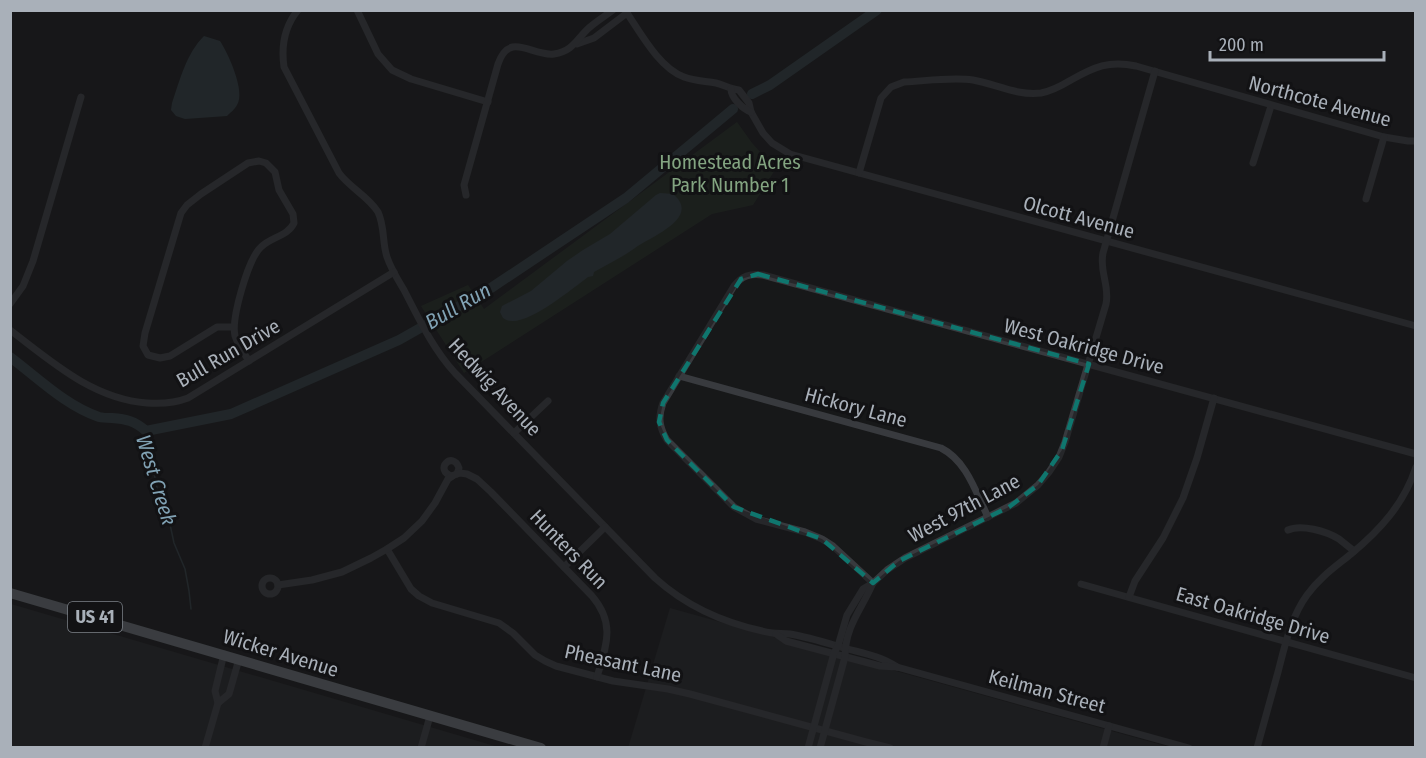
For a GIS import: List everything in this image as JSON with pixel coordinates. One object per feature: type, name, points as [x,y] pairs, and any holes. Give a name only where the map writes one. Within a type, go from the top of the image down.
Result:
[{"type":"highway","name":"Wicker Avenue","points":[[10,593],[541,747]]},
{"type":"street","name":"Hedwig Avenue","points":[[298,10],[285,33],[284,66],[339,173],[350,186],[369,201],[379,215],[384,231],[385,250],[394,272],[436,349],[448,365],[655,579],[679,597],[717,617],[773,633],[789,633],[840,651]]},
{"type":"street","points":[[357,10],[378,54],[392,70],[411,80],[488,102]]},
{"type":"street","points":[[466,195],[464,185],[504,52],[516,46],[545,54],[565,51],[575,44],[588,28],[613,10]]},
{"type":"street","points":[[575,44],[594,38],[626,12]]},
{"type":"street","name":"Olcott Avenue","points":[[626,12],[659,59],[669,69],[686,78],[713,82],[739,90],[750,104],[751,112],[767,138],[784,151],[1416,326]]},
{"type":"street","name":"Northcote Avenue","points":[[859,173],[881,98],[891,87],[900,83],[966,79],[1019,92],[1043,93],[1087,71],[1107,64],[1124,64],[1155,71],[1383,137],[1416,141]]},
{"type":"street","name":"West 97th Lane","points":[[820,747],[845,621],[862,589],[873,583],[899,561],[1024,498],[1054,465],[1065,442],[1107,299],[1107,288],[1101,263],[1155,71]]},
{"type":"street","points":[[10,304],[23,286],[31,268],[81,97]]},
{"type":"street","points":[[1253,163],[1271,106]]},
{"type":"street","points":[[1366,199],[1383,137]]},
{"type":"street","points":[[234,327],[217,327],[167,358],[153,357],[145,352],[142,346],[181,213],[195,198],[248,162],[259,161],[266,163],[274,172],[279,190],[293,214],[294,223],[290,230],[266,242],[254,255],[238,304],[234,327],[237,341],[249,361]]},
{"type":"street","name":"Bull Run Drive","points":[[10,330],[66,372],[111,396],[134,402],[159,403],[181,400],[394,272]]},
{"type":"street","name":"West Oakridge Drive","points":[[680,376],[734,286],[744,276],[754,274],[1416,454]]},
{"type":"street","points":[[680,376],[663,403],[660,413],[659,422],[667,440],[734,507],[756,519],[822,539],[833,546],[873,583]]},
{"type":"street","name":"Hickory Lane","points":[[680,376],[941,448],[953,455],[962,466],[988,517]]},
{"type":"street","points":[[1129,597],[1135,581],[1163,538],[1183,498],[1214,398]]},
{"type":"street","points":[[514,433],[548,401]]},
{"type":"street","points":[[1257,747],[1295,615],[1307,594],[1325,574],[1374,535],[1395,511],[1408,488],[1416,467]]},
{"type":"street","name":"Hunters Run","points":[[387,549],[404,538],[422,520],[435,503],[448,479],[454,475],[466,474],[487,487],[596,601],[608,628],[597,677]]},
{"type":"street","points":[[564,567],[605,527]]},
{"type":"street","points":[[1288,530],[1303,527],[1328,534],[1354,551]]},
{"type":"street","points":[[278,585],[312,580],[342,572],[387,549]]},
{"type":"street","name":"Pheasant Lane","points":[[387,549],[411,589],[423,599],[499,623],[513,633],[535,655],[556,666],[626,684],[690,694],[890,747]]},
{"type":"street","name":"East Oakridge Drive","points":[[1081,584],[1416,678]]},
{"type":"street","name":"West 97th Lane","points":[[808,747],[840,651]]},
{"type":"street","name":"Keilman Street","points":[[840,651],[888,661],[897,667],[1189,747]]},
{"type":"street","points":[[219,703],[215,691],[224,654]]},
{"type":"street","points":[[206,747],[219,703],[229,694],[239,659]]},
{"type":"street","points":[[421,747],[430,716]]},
{"type":"street","points":[[1103,747],[1109,726]]},
{"type":"highlighted area","points":[[758,274],[1089,364],[1062,450],[1038,485],[1009,507],[899,561],[873,583],[822,539],[734,507],[667,440],[659,422],[663,403],[741,279]]},
{"type":"shaded area","points":[[204,36],[220,41],[238,82],[239,99],[227,116],[185,119],[176,116],[171,110],[172,103],[188,59]]},
{"type":"shaded area","points":[[660,193],[673,194],[680,203],[681,211],[678,219],[671,226],[594,272],[593,276],[588,277],[541,311],[520,320],[511,321],[503,318],[500,312],[502,306],[531,291],[567,261],[610,234]]},
{"type":"shaded area","points":[[11,604],[498,747],[11,747]]},
{"type":"shaded area","points":[[670,608],[1169,747],[628,748]]},
{"type":"green space","name":"Homestead Acres Park Number 1","points":[[737,122],[762,154],[778,165],[753,205],[712,214],[464,373],[421,306],[468,285],[484,309]]},
{"type":"waterway","name":"Bull Run","points":[[752,94],[770,85],[877,10]]},
{"type":"waterway","name":"Bull Run","points":[[10,357],[75,406],[99,417],[130,421],[146,431],[231,414],[399,340],[491,288],[626,198],[733,109]]},
{"type":"waterway","name":"West Creek","points":[[146,431],[157,488],[168,515],[174,543],[185,569],[191,609]]}]
